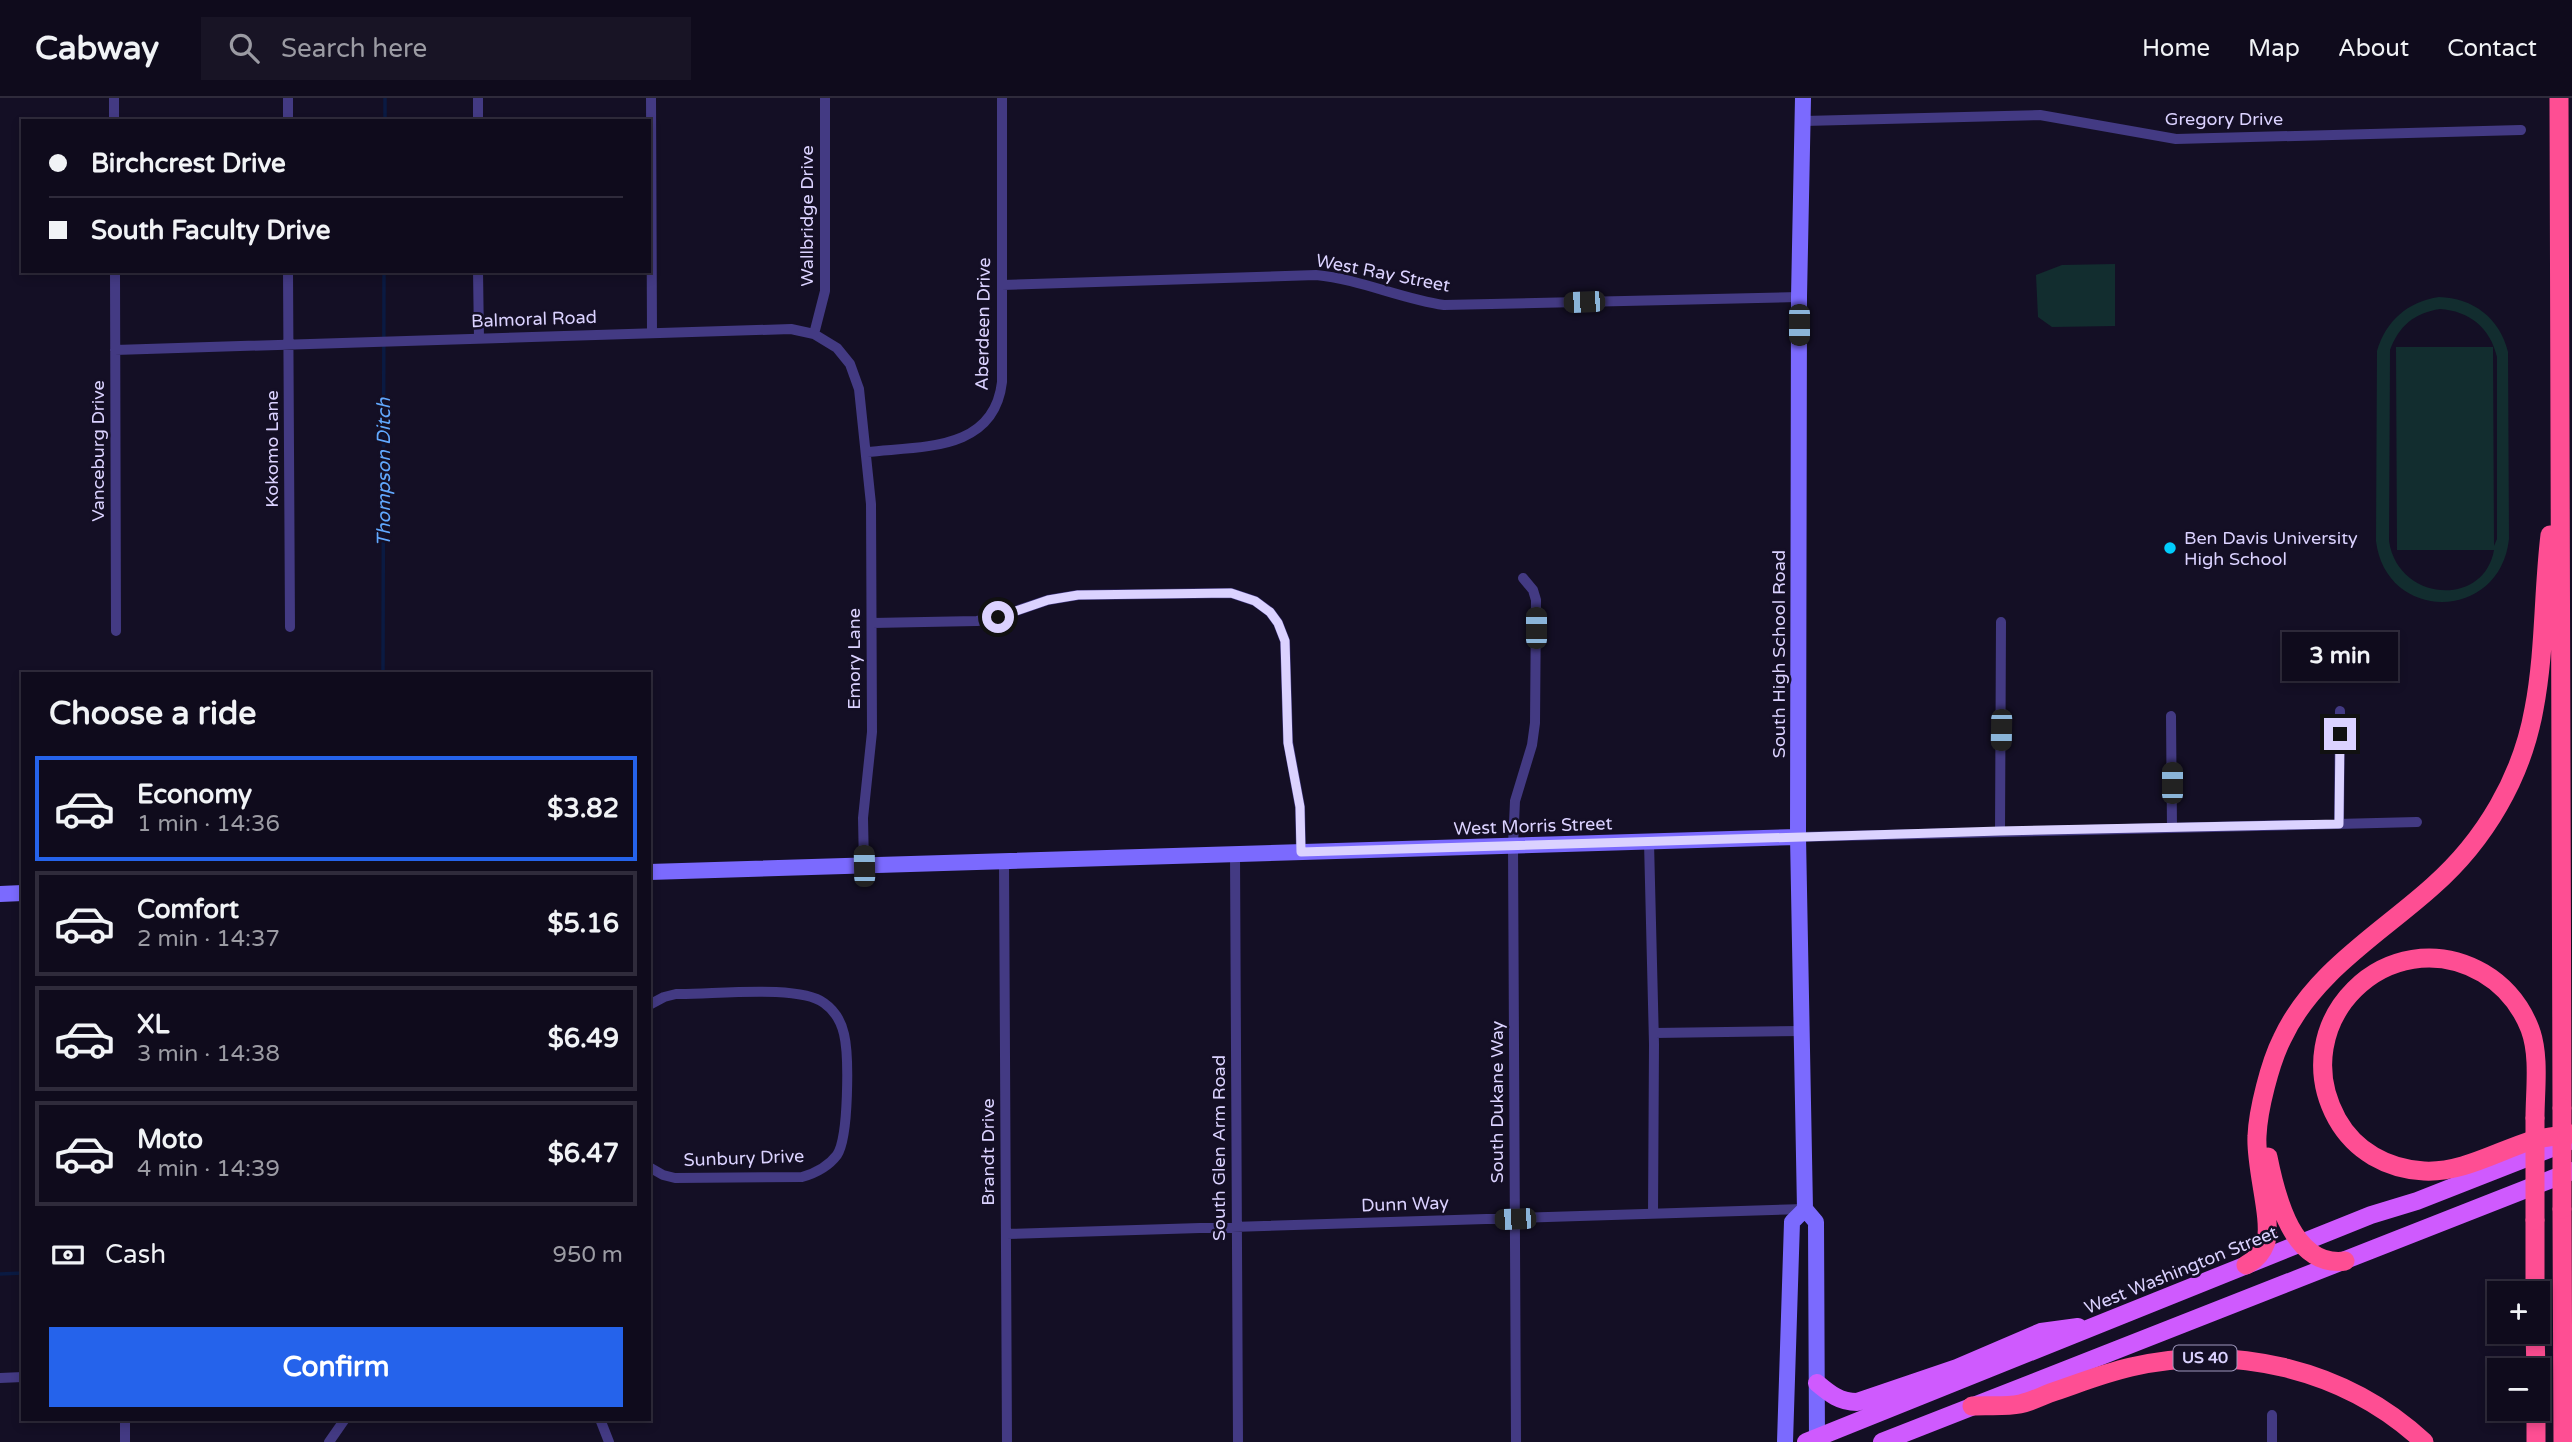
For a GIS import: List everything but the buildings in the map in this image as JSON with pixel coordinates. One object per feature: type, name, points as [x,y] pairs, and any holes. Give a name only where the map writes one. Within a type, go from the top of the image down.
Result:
[{"type":"highway","points":[[2560,98],[2563,1442]]},
{"type":"highway","points":[[2246,1265],[2257,1258],[2267,1237],[2257,1160],[2257,1134],[2269,1076],[2282,1038],[2307,1000],[2343,961],[2434,885],[2462,857],[2485,829],[2522,756],[2534,710],[2539,676],[2544,583],[2560,447]]},
{"type":"highway","points":[[2535,1281],[2535,1140],[2535,1118],[2535,1048],[2531,1030],[2514,999],[2504,988],[2476,969],[2460,963],[2421,958],[2389,966],[2374,974],[2349,993],[2334,1016],[2324,1046],[2323,1079],[2327,1095],[2347,1134],[2382,1161],[2413,1170],[2440,1170],[2462,1166],[2532,1140],[2535,1140],[2572,1134]]},
{"type":"highway","points":[[2262,1111],[2268,1158],[2277,1193],[2301,1244],[2320,1259],[2333,1263],[2345,1261]]},
{"type":"highway","name":"US 40","points":[[1972,1406],[2020,1404],[2116,1371],[2163,1361],[2214,1357],[2273,1364],[2328,1381],[2389,1415],[2424,1442]]},
{"type":"highway","points":[[2536,1421],[2536,1442]]},
{"type":"main road","name":"West Washington Street","points":[[1813,1441],[2246,1265],[2572,1140]]},
{"type":"main road","points":[[1882,1442],[2572,1171]]},
{"type":"main road","points":[[1817,1383],[1835,1398],[1857,1402],[1957,1368],[2041,1332],[2105,1324]]},
{"type":"street","points":[[114,98],[114,119]]},
{"type":"street","points":[[288,98],[288,119]]},
{"type":"street","points":[[478,98],[478,119]]},
{"type":"street","points":[[651,98],[652,333]]},
{"type":"street","name":"Wallbridge Drive","points":[[814,334],[825,290],[825,98]]},
{"type":"street","name":"Aberdeen Drive","points":[[867,452],[948,443],[974,432],[989,417],[998,402],[1002,382],[1002,98]]},
{"type":"street","name":"South High School Road","points":[[1803,98],[1799,297],[1798,837],[1805,1209],[1816,1222],[1817,1383],[1813,1441]]},
{"type":"street","name":"Gregory Drive","points":[[1804,121],[2040,115],[2176,139],[2521,130]]},
{"type":"street","name":"Vanceburg Drive","points":[[115,273],[116,631]]},
{"type":"street","name":"Kokomo Lane","points":[[289,273],[290,627]]},
{"type":"street","points":[[478,273],[478,339]]},
{"type":"street","name":"West Ray Street","points":[[1002,285],[1316,275],[1343,279],[1408,299],[1444,305],[1799,297]]},
{"type":"street","name":"Balmoral Road","points":[[115,350],[790,329],[814,334],[837,348],[855,374],[867,452]]},
{"type":"street","name":"Emory Lane","points":[[864,866],[863,818],[872,732],[872,504],[867,452]]},
{"type":"street","name":"South Dukane Way","points":[[1516,1442],[1513,845],[1515,801],[1532,745],[1535,723],[1535,598],[1533,590],[1523,578]]},
{"type":"street","points":[[872,623],[982,620],[1048,600],[1078,595],[1236,594],[1259,603],[1270,612],[1281,628],[1287,648],[1289,751],[1301,813],[1301,852]]},
{"type":"street","points":[[2000,831],[2001,622]]},
{"type":"street","points":[[2339,824],[2340,711]]},
{"type":"street","points":[[2171,716],[2172,828]]},
{"type":"street","name":"West Morris Street","points":[[651,872],[2000,831],[2417,822]]},
{"type":"street","points":[[1649,842],[1654,1033],[1653,1214]]},
{"type":"street","name":"South Glen Arm Road","points":[[1235,855],[1238,1442]]},
{"type":"street","name":"Brandt Drive","points":[[1004,862],[1007,1442]]},
{"type":"street","points":[[0,894],[21,893]]},
{"type":"street","name":"Sunbury Drive","points":[[651,1004],[676,994],[796,993],[809,995],[828,1006],[841,1024],[845,1046],[846,1130],[842,1146],[834,1159],[818,1172],[802,1177],[675,1178],[651,1168]]},
{"type":"street","points":[[1654,1033],[1802,1031]]},
{"type":"street","name":"South High School Road","points":[[1785,1442],[1792,1222],[1805,1209]]},
{"type":"street","name":"Dunn Way","points":[[1006,1234],[1805,1209]]},
{"type":"street","points":[[0,1378],[21,1377]]},
{"type":"street","points":[[2272,1415],[2272,1442]]},
{"type":"street","points":[[125,1421],[125,1442]]},
{"type":"street","points":[[329,1442],[344,1421]]},
{"type":"street","points":[[601,1421],[609,1442]]},
{"type":"green space","points":[[2115,264],[2115,326],[2052,327],[2038,317],[2036,275],[2062,265]]},
{"type":"green space","points":[[2451,298],[2474,306],[2499,329],[2508,352],[2509,539],[2501,566],[2486,586],[2466,598],[2443,602],[2420,598],[2400,587],[2384,568],[2376,541],[2377,351],[2386,331],[2399,315],[2417,303]],"holes":[[[2440,309],[2450,310],[2477,322],[2489,337],[2494,346],[2497,357],[2497,539],[2494,546],[2493,347],[2396,347],[2397,550],[2494,550],[2487,569],[2475,582],[2459,589],[2441,590],[2424,586],[2408,576],[2396,561],[2389,541],[2390,350],[2398,334],[2415,317]]]},
{"type":"waterway","name":"Thompson Ditch","points":[[385,98],[385,119]]},
{"type":"waterway","name":"Thompson Ditch","points":[[383,672],[384,273]]},
{"type":"waterway","name":"Thompson Ditch","points":[[0,1274],[21,1273]]},
{"type":"place","name":"Ben Davis University High School","points":[[2170,548]]},
{"type":"route","points":[[998,617],[1048,600],[1078,595],[1231,593],[1246,596],[1259,603],[1278,623],[1287,648],[1288,743],[1300,807],[1301,852],[2000,831],[2339,824],[2340,734]]}]
